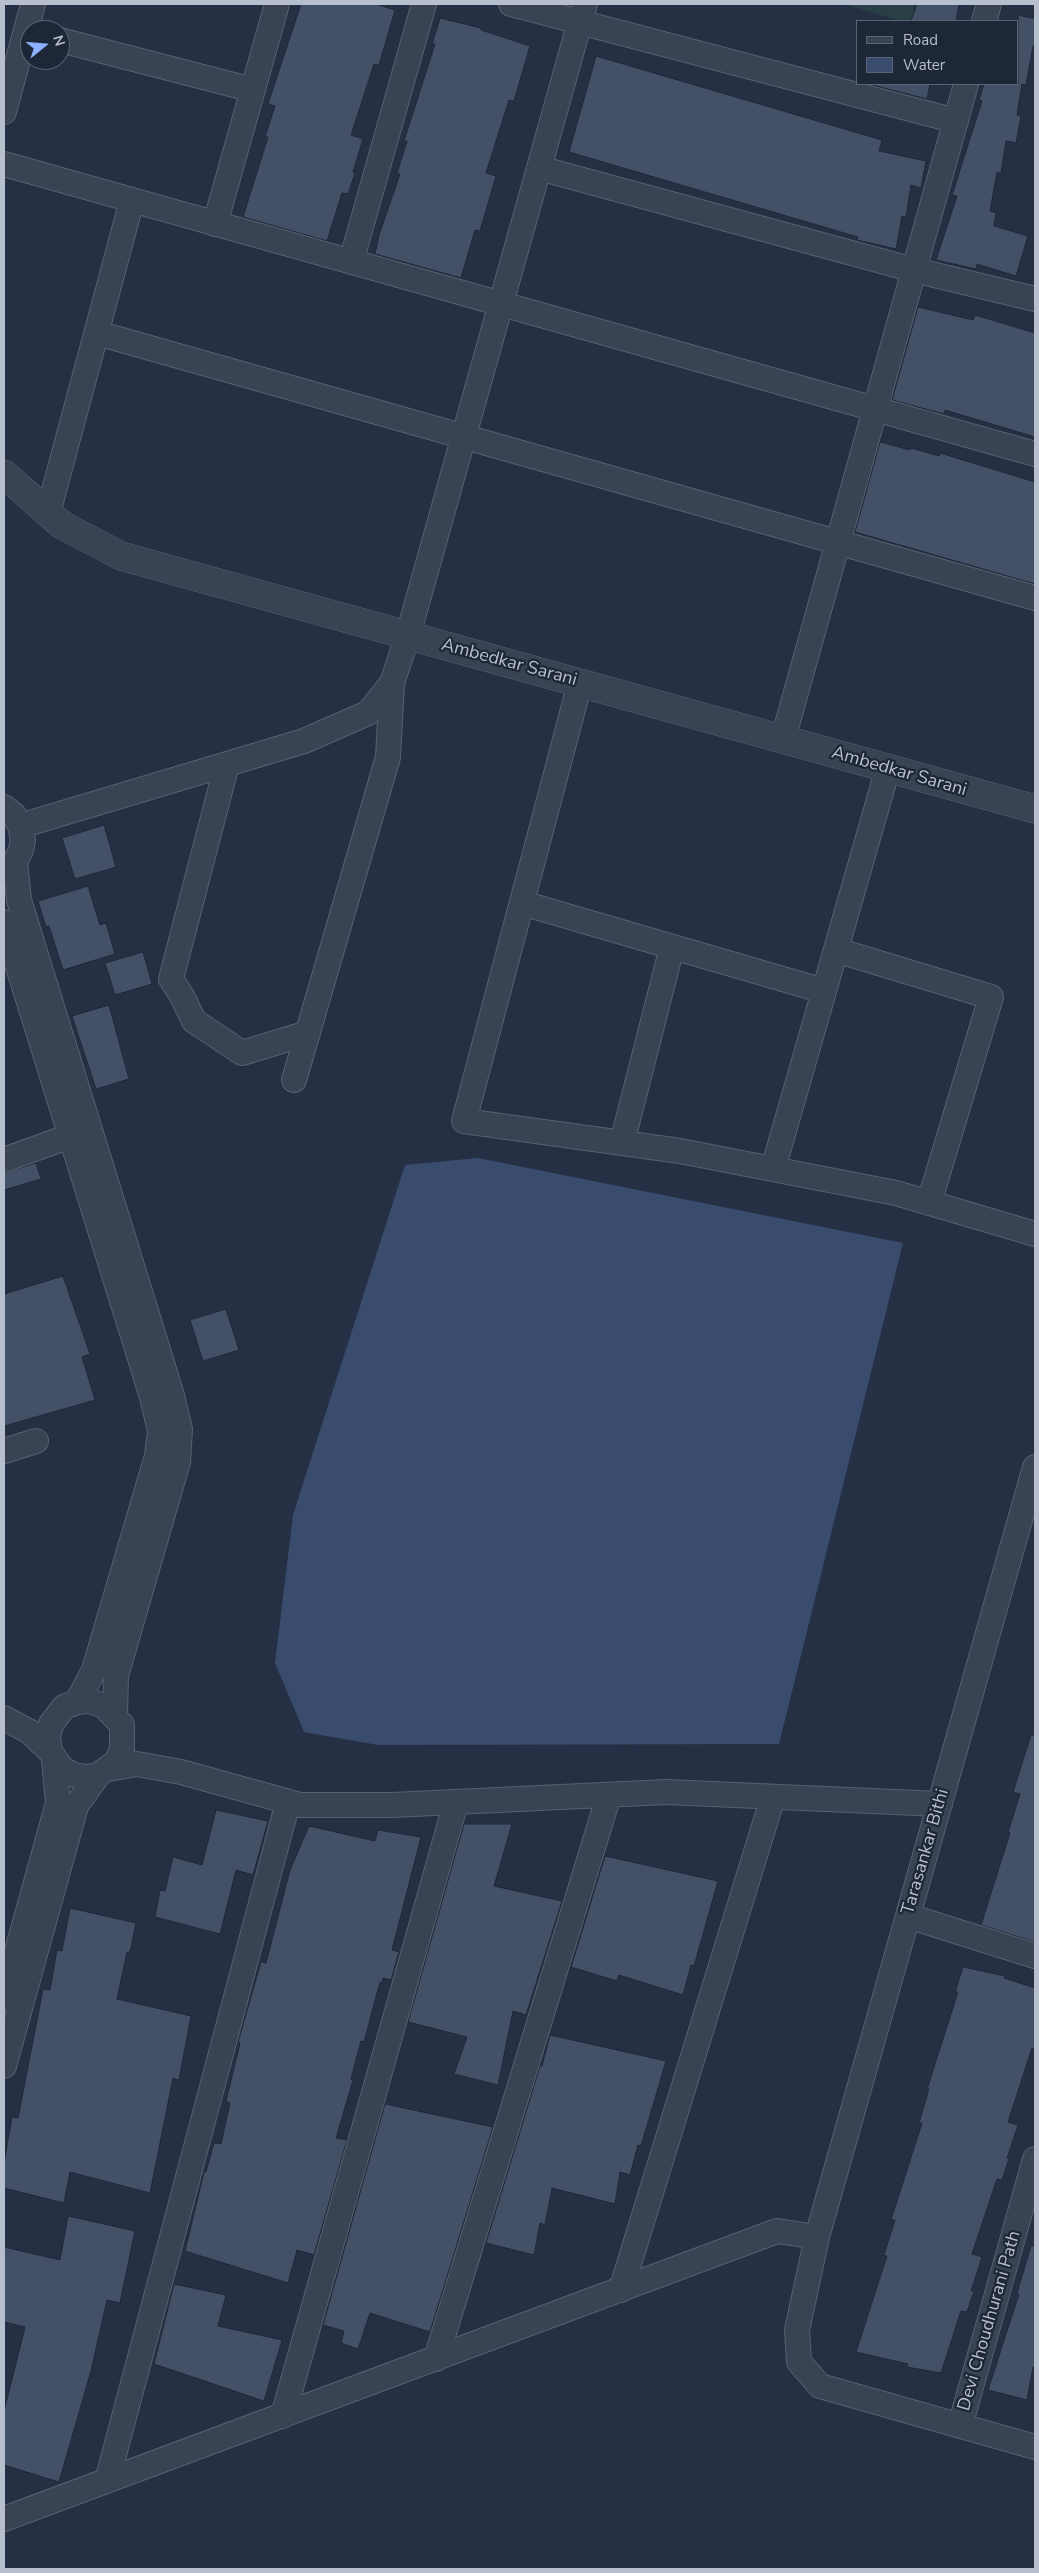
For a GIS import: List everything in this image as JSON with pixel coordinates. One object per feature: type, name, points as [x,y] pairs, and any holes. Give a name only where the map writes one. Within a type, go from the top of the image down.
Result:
[{"type":"street","points":[[30,20],[33,4]]},
{"type":"street","points":[[215,224],[277,4]]},
{"type":"street","points":[[350,262],[424,4]]},
{"type":"street","points":[[510,4],[582,13],[956,121]]},
{"type":"street","points":[[984,20],[989,4]]},
{"type":"street","points":[[294,1080],[388,757],[392,683],[408,635],[582,13]]},
{"type":"street","points":[[70,43],[253,90]]},
{"type":"street","points":[[4,112],[20,59]]},
{"type":"street","points":[[783,739],[966,85]]},
{"type":"street","points":[[4,164],[1035,454]]},
{"type":"street","points":[[539,168],[914,270],[1035,299]]},
{"type":"street","points":[[48,513],[132,200]]},
{"type":"street","points":[[97,333],[1035,598]]},
{"type":"street","name":"Ambedkar Sarani","points":[[4,474],[62,524],[121,556],[1035,808]]},
{"type":"street","points":[[20,826],[304,741],[368,713],[392,683]]},
{"type":"street","points":[[580,683],[464,1121],[680,1151],[896,1193],[1035,1234]]},
{"type":"street","points":[[227,764],[171,979],[194,1020],[242,1053],[308,1033]]},
{"type":"street","points":[[773,1169],[888,768]]},
{"type":"street","points":[[4,806],[14,815],[20,826],[23,840],[21,850],[10,867],[160,1431],[156,1456],[94,1670],[67,1708],[50,1724],[48,1737],[58,1803],[4,1998]]},
{"type":"street","points":[[522,903],[824,991]]},
{"type":"street","points":[[4,922],[171,1392],[180,1429],[178,1462],[116,1676],[118,1720],[122,1750],[116,1762],[103,1772],[76,1806],[4,2066]]},
{"type":"street","points":[[622,1143],[672,947]]},
{"type":"street","points":[[836,950],[991,997],[929,1203]]},
{"type":"street","points":[[4,1160],[80,1132]]},
{"type":"street","points":[[4,1451],[36,1441]]},
{"type":"street","name":"Tarasankar Bithi","points":[[1033,1481],[817,2237],[797,2330],[798,2362],[820,2386],[1035,2447]]},
{"type":"street","points":[[4,1714],[36,1717],[89,1701],[104,1706],[118,1720],[136,1744],[160,1761],[181,1772]]},
{"type":"street","points":[[4,1718],[30,1732],[62,1769],[74,1775],[87,1777],[137,1764],[181,1772],[300,1805],[456,1802],[666,1792],[940,1804]]},
{"type":"street","points":[[436,2359],[609,1795]]},
{"type":"street","points":[[621,2290],[774,1797]]},
{"type":"street","points":[[107,2481],[288,1802]]},
{"type":"street","points":[[283,2416],[456,1802]]},
{"type":"street","points":[[908,1916],[1035,1956]]},
{"type":"street","name":"Devi Choudhurani Path","points":[[960,2426],[1035,2159]]},
{"type":"street","points":[[4,2520],[777,2231],[817,2237]]},
{"type":"green space","points":[[843,4],[915,4],[911,20],[898,20]]},
{"type":"water","points":[[478,1158],[903,1243],[779,1744],[378,1745],[304,1732],[275,1663],[293,1515],[405,1165]]},
{"type":"building","points":[[301,4],[376,4],[395,10],[379,65],[374,64],[351,135],[363,139],[353,172],[355,173],[348,194],[342,193],[327,241],[243,217],[268,137],[265,137],[275,106],[268,104]]},
{"type":"building","points":[[917,4],[959,4],[956,20],[911,20]]},
{"type":"building","points":[[1018,15],[1035,19],[1035,46],[1033,46],[1026,85],[1022,84],[1017,115],[1021,116],[1016,143],[1006,141],[1001,173],[997,172],[990,211],[996,213],[994,226],[1028,236],[1016,276],[977,264],[976,269],[936,260],[957,196],[952,195],[982,101],[979,100],[984,85],[1019,85]]},
{"type":"building","points":[[440,18],[481,28],[481,30],[530,46],[514,101],[509,100],[486,173],[496,176],[480,231],[475,230],[461,278],[375,254],[379,235],[400,174],[397,173],[407,141],[404,141],[435,44],[432,44]]},
{"type":"building","points":[[596,56],[882,140],[879,151],[926,161],[921,188],[911,185],[906,217],[902,216],[896,249],[857,240],[858,237],[569,152]]},
{"type":"building","points":[[876,85],[930,85],[927,99]]},
{"type":"building","points":[[918,307],[973,320],[975,315],[1035,333],[1035,437],[945,410],[944,414],[892,400]]},
{"type":"building","points":[[880,442],[939,456],[940,453],[1035,482],[1035,584],[855,532]]},
{"type":"building","points":[[104,825],[116,867],[75,879],[62,838]]},
{"type":"building","points":[[88,886],[100,925],[106,923],[115,954],[63,970],[49,926],[46,927],[38,901]]},
{"type":"building","points":[[143,952],[152,984],[115,995],[105,963]]},
{"type":"building","points":[[109,1005],[129,1079],[96,1089],[72,1016]]},
{"type":"building","points":[[36,1163],[41,1179],[4,1190],[4,1173]]},
{"type":"building","points":[[63,1276],[90,1354],[82,1357],[95,1400],[4,1426],[4,1294]]},
{"type":"building","points":[[226,1309],[239,1350],[203,1361],[190,1320]]},
{"type":"building","points":[[1031,1735],[1035,1735],[1035,1942],[981,1925],[1010,1833],[1008,1832],[1020,1794],[1013,1792]]},
{"type":"building","points":[[216,1810],[268,1821],[253,1875],[236,1870],[220,1934],[155,1917],[160,1890],[165,1891],[173,1857],[202,1865]]},
{"type":"building","points":[[464,1824],[512,1824],[494,1886],[562,1901],[526,2015],[513,2011],[498,2085],[454,2074],[467,2037],[408,2022]]},
{"type":"building","points":[[309,1826],[375,1841],[378,1830],[421,1837],[392,1950],[399,1952],[391,1980],[383,1978],[382,1983],[380,1982],[364,2042],[361,2041],[351,2079],[353,2080],[336,2138],[347,2140],[314,2255],[297,2250],[288,2283],[185,2251],[204,2172],[206,2172],[214,2143],[221,2144],[230,2103],[226,2101],[240,2043],[238,2042],[261,1962],[266,1963],[290,1870]]},
{"type":"building","points":[[605,1856],[718,1881],[694,1966],[691,1965],[683,1995],[619,1975],[617,1981],[571,1967]]},
{"type":"building","points":[[70,1908],[136,1923],[130,1952],[127,1952],[117,1999],[191,2016],[179,2080],[173,2078],[150,2193],[70,2172],[64,2203],[4,2188],[4,2163],[12,2117],[18,2118],[43,1989],[50,1990],[57,1950],[62,1951]]},
{"type":"building","points":[[963,1967],[1005,1976],[1004,1978],[1035,1988],[1035,2049],[1032,2048],[1008,2122],[1018,2125],[1007,2158],[1009,2159],[1002,2180],[997,2179],[972,2254],[982,2257],[971,2291],[974,2291],[967,2312],[961,2311],[941,2373],[907,2367],[908,2364],[856,2352],[887,2256],[884,2255],[895,2220],[891,2220],[922,2123],[919,2123],[929,2089],[927,2089],[958,1992],[955,1992]]},
{"type":"building","points":[[550,2035],[666,2061],[641,2146],[638,2145],[630,2175],[620,2172],[615,2204],[552,2188],[545,2225],[540,2223],[534,2255],[486,2243]]},
{"type":"building","points":[[385,2104],[493,2127],[430,2332],[370,2313],[358,2349],[341,2343],[344,2331],[323,2325]]},
{"type":"building","points":[[68,2216],[135,2231],[120,2303],[107,2300],[91,2371],[59,2482],[4,2465],[4,2411],[25,2327],[4,2322],[4,2247],[60,2260]]},
{"type":"building","points":[[1031,2246],[1035,2246],[1035,2368],[1033,2367],[1027,2400],[988,2390],[1019,2294],[1017,2293]]},
{"type":"building","points":[[174,2284],[226,2295],[218,2326],[282,2340],[264,2401],[154,2364]]}]
